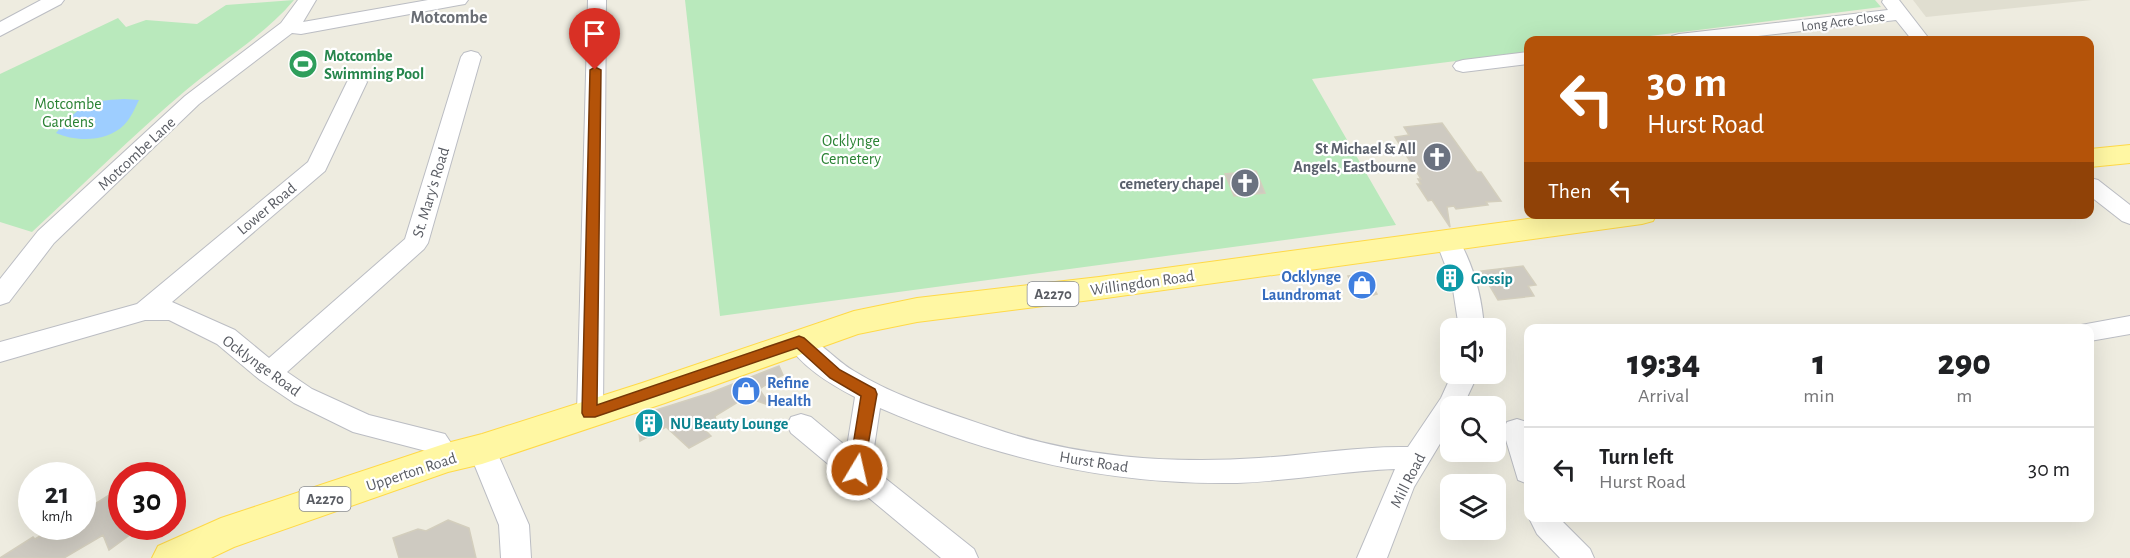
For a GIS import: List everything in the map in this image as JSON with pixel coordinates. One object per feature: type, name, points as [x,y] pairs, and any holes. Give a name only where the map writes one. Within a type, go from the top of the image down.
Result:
[{"type":"main road","points":[[2094,158],[2130,154]]},
{"type":"main road","name":"Willingdon Road","points":[[464,454],[854,323],[917,310],[1099,288],[1606,219]]},
{"type":"main road","name":"Upperton Road","points":[[172,558],[221,535],[464,454]]},
{"type":"street","points":[[0,30],[55,0]]},
{"type":"street","name":"Motcombe Lane","points":[[0,296],[39,246],[68,216],[192,100],[288,27],[299,15],[307,0]]},
{"type":"street","points":[[288,27],[301,28],[459,0]]},
{"type":"street","points":[[590,413],[597,0]]},
{"type":"street","points":[[1895,7],[1918,36]]},
{"type":"street","name":"Long Acre Close","points":[[1705,36],[1895,7]]},
{"type":"street","name":"St. Mary's Road","points":[[269,373],[416,243],[471,57]]},
{"type":"street","points":[[1463,66],[1524,58]]},
{"type":"street","name":"Lower Road","points":[[145,311],[317,165],[357,82]]},
{"type":"street","points":[[2094,187],[2130,216]]},
{"type":"street","points":[[1448,241],[1458,260],[1467,293],[1471,318]]},
{"type":"street","name":"Ocklynge Road","points":[[0,352],[145,311],[172,312],[226,337],[269,373],[303,396],[363,424],[435,442],[464,454]]},
{"type":"street","points":[[2094,331],[2130,325]]},
{"type":"street","name":"Hurst Road","points":[[799,341],[835,374],[869,394],[993,440],[1072,459],[1152,470],[1239,471],[1328,465],[1387,457],[1416,458]]},
{"type":"street","points":[[857,470],[869,394]]},
{"type":"street","points":[[801,425],[963,558]]},
{"type":"street","name":"Mill Road","points":[[1372,558],[1401,485],[1416,458],[1440,425]]},
{"type":"street","points":[[1514,428],[1524,459]]},
{"type":"street","points":[[464,454],[514,525],[516,558]]},
{"type":"street","points":[[1545,522],[1579,558]]},
{"type":"shaded area","points":[[1913,0],[2092,0],[1926,17]]},
{"type":"green space","name":"Motcombe Gardens","points":[[294,0],[255,37],[165,108],[32,232],[0,222],[0,74],[118,18],[126,27],[146,20],[197,24],[226,5]]},
{"type":"green space","name":"Ocklynge Cemetery","points":[[685,0],[1875,0],[1881,7],[1650,36],[1524,36],[1524,52],[1312,79],[1396,225],[720,316]]},
{"type":"water","points":[[139,100],[126,122],[109,135],[82,139],[56,133],[85,106],[101,101]]},
{"type":"building","name":"St Michael & All Angels, Eastbourne","points":[[1442,123],[1501,201],[1456,209],[1454,206],[1447,207],[1450,227],[1432,200],[1428,201],[1417,184],[1421,184],[1418,179],[1421,179],[1395,137],[1409,135],[1404,127]]},
{"type":"building","name":"cemetery chapel","points":[[1256,171],[1265,193],[1234,196],[1225,174]]},
{"type":"building","points":[[1523,266],[1536,285],[1528,286],[1534,296],[1498,300],[1481,271]]},
{"type":"building","name":"Ocklynge Laundromat","points":[[1365,273],[1377,294],[1359,299],[1348,276]]},
{"type":"building","points":[[779,366],[783,375],[759,389],[771,406],[746,397],[715,416],[717,425],[705,430],[711,436],[689,448],[666,427],[640,441],[637,416],[710,393]]},
{"type":"building","points":[[108,496],[108,540],[123,540],[109,550],[103,535],[96,539],[96,503]]},
{"type":"building","points":[[448,520],[469,528],[476,558],[399,558],[393,538],[418,529],[426,531]]},
{"type":"building","points":[[28,540],[95,540],[64,558],[0,558]]},
{"type":"place","name":"Motcombe Swimming Pool","points":[[303,64]]},
{"type":"place","name":"St Michael & All Angels, Eastbourne","points":[[1437,157]]},
{"type":"place","name":"cemetery chapel","points":[[1245,183]]},
{"type":"place","name":"Gossip","points":[[1450,278]]},
{"type":"place","name":"Ocklynge Laundromat","points":[[1362,285]]},
{"type":"place","name":"Refine Health","points":[[746,391]]},
{"type":"place","name":"NU Beauty Lounge","points":[[649,423]]},
{"type":"district","name":"Motcombe","points":[[449,17]]},
{"type":"route","points":[[595,70],[590,413],[799,341],[808,352],[835,374],[869,394],[857,470]]}]
